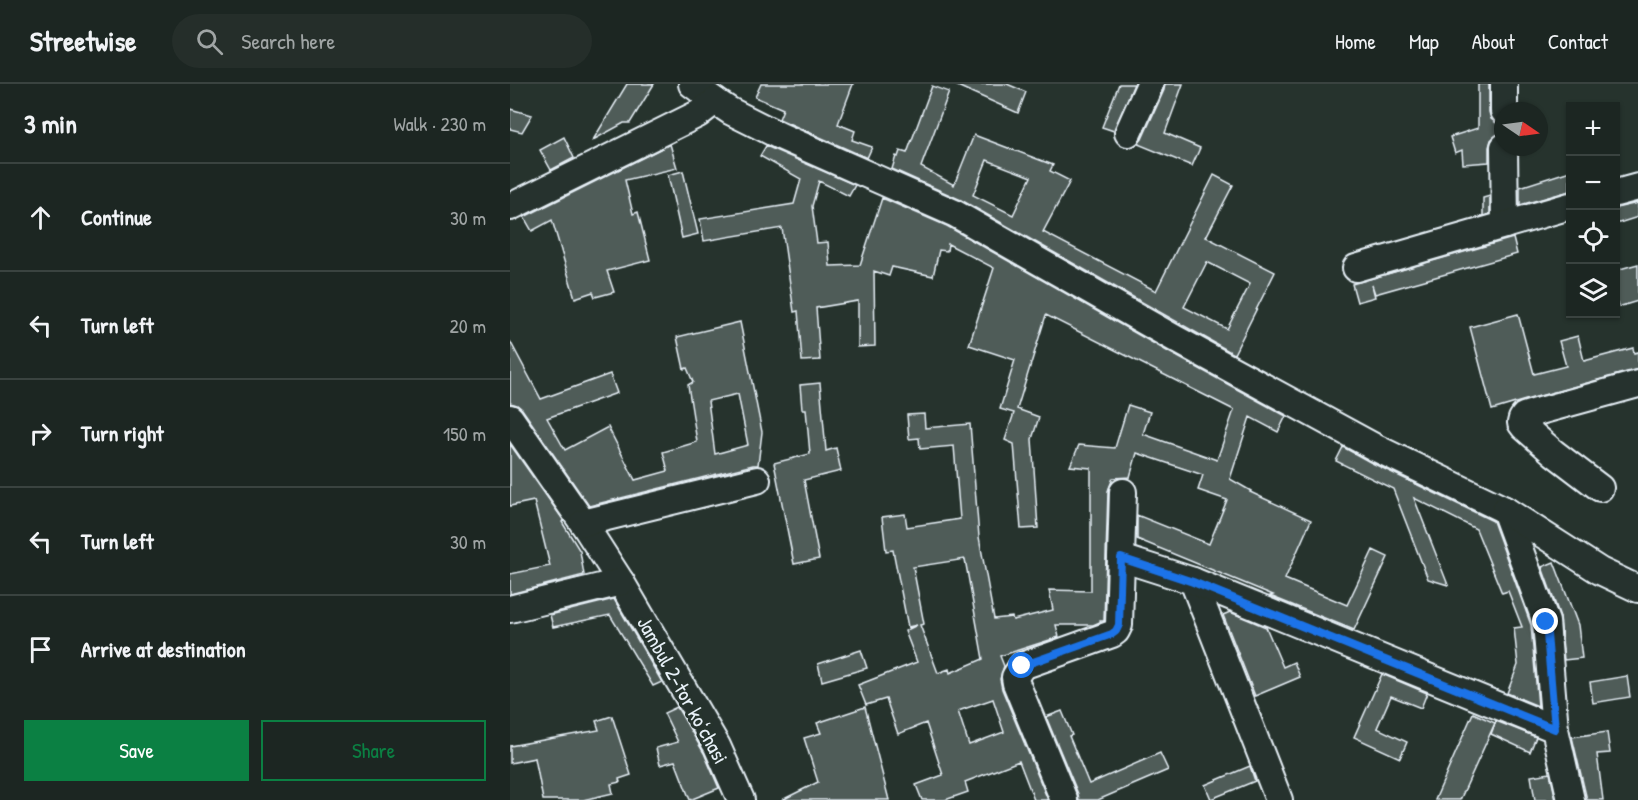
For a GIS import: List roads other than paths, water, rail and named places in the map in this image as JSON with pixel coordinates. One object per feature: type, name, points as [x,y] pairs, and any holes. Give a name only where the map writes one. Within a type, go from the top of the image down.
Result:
[{"type":"street","points":[[692,84],[730,111],[780,136],[954,213],[1174,339],[1376,447],[1505,510],[1600,571],[1638,589]]},
{"type":"street","points":[[1128,133],[1150,84]]},
{"type":"street","points":[[1504,84],[1504,102]]},
{"type":"street","points":[[510,207],[698,114],[716,101]]},
{"type":"street","points":[[1504,156],[1505,225]]},
{"type":"street","points":[[1620,192],[1638,187]]},
{"type":"street","points":[[1356,268],[1566,207]]},
{"type":"street","points":[[1600,488],[1524,427],[1521,423],[1522,419],[1524,416],[1540,411],[1638,384]]},
{"type":"street","name":"Jambul 2-tor koʻchasi","points":[[510,418],[621,582],[717,746],[741,800]]},
{"type":"street","points":[[583,523],[757,480]]},
{"type":"street","points":[[1064,800],[1015,677],[1022,666],[1116,631],[1119,625],[1123,492]]},
{"type":"street","points":[[1505,510],[1546,622],[1555,729],[1571,800]]},
{"type":"street","points":[[1121,558],[1193,582],[1555,729]]},
{"type":"street","points":[[510,609],[621,582]]},
{"type":"street","points":[[1193,582],[1280,800]]}]
